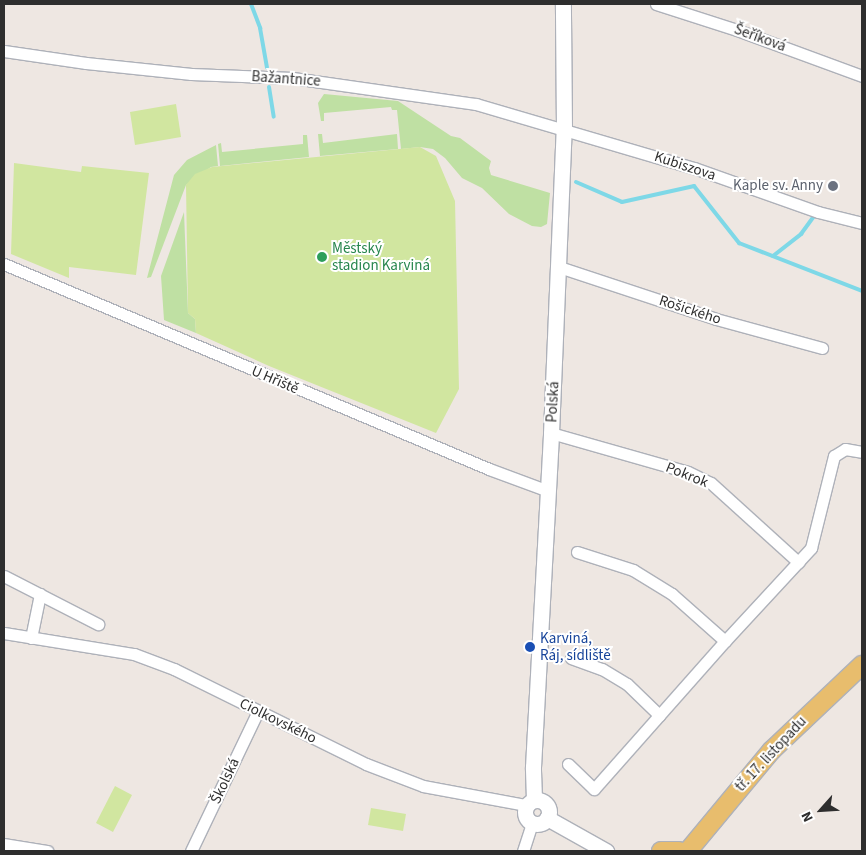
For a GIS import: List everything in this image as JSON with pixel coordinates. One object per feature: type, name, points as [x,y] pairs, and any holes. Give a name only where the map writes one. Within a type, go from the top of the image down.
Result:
[{"type":"main road","name":"tř. 17. listopadu","points":[[688,851],[772,750],[862,665]]},
{"type":"main road","points":[[661,851],[679,851]]},
{"type":"street","name":"Polská","points":[[530,802],[559,267],[564,129],[563,4]]},
{"type":"street","name":"Šeříková","points":[[656,4],[737,30],[862,76]]},
{"type":"street","name":"Bažantnice","points":[[4,51],[86,63],[191,74],[311,80],[476,104],[564,129]]},
{"type":"street","name":"Kubiszova","points":[[564,129],[694,168],[818,212],[862,223]]},
{"type":"street","name":"U Hřiště","points":[[4,264],[489,469],[548,490]]},
{"type":"street","name":"Rošického","points":[[559,267],[716,319],[822,348]]},
{"type":"street","name":"Pokrok","points":[[551,432],[688,472],[711,483],[798,562]]},
{"type":"street","points":[[568,764],[594,789],[725,641],[812,548],[834,456],[845,448],[862,452]]},
{"type":"street","points":[[577,552],[633,570],[672,594],[725,641]]},
{"type":"street","points":[[4,576],[98,624]]},
{"type":"street","points":[[31,638],[40,594]]},
{"type":"street","name":"Ciolkovského","points":[[4,633],[134,654],[174,668],[366,764],[423,786],[530,802]]},
{"type":"street","points":[[571,658],[602,668],[626,684],[659,715]]},
{"type":"street","name":"Školská","points":[[191,851],[258,711]]},
{"type":"street","points":[[542,801],[548,806],[547,818],[539,824],[532,823],[525,816],[530,802],[542,801]]},
{"type":"street","points":[[547,818],[606,851]]},
{"type":"street","points":[[523,851],[532,823]]},
{"type":"street","points":[[4,844],[47,851]]},
{"type":"green space","points":[[324,94],[398,101],[451,136],[460,138],[491,161],[489,168],[491,175],[550,193],[547,224],[541,227],[532,226],[509,214],[482,188],[462,178],[445,158],[433,149],[420,147],[401,149],[397,110],[392,110],[391,107],[324,113],[324,121],[321,121],[318,103]]},
{"type":"green space","points":[[176,104],[181,137],[135,145],[130,112]]},
{"type":"green space","points":[[318,134],[322,134],[323,143],[397,134],[398,149],[320,156]]},
{"type":"green space","points":[[303,135],[307,135],[309,157],[220,166],[218,144],[221,143],[222,152],[303,144]]},
{"type":"green space","points":[[216,145],[218,166],[211,167],[186,185],[151,277],[147,278],[174,175],[187,160]]},
{"type":"green space","name":"Městský stadion Karviná","points":[[420,147],[436,156],[455,201],[459,389],[436,433],[269,366],[196,333],[195,319],[188,313],[186,185],[195,174],[212,167]]},
{"type":"green space","points":[[14,163],[81,172],[82,166],[149,173],[136,275],[69,267],[69,278],[11,254]]},
{"type":"green space","points":[[184,212],[188,313],[195,319],[196,333],[164,320],[161,276]]},
{"type":"green space","points":[[115,786],[132,795],[113,832],[96,823]]},
{"type":"green space","points":[[371,808],[406,814],[403,831],[368,825]]},
{"type":"waterway","points":[[251,4],[260,28],[267,67]]},
{"type":"waterway","points":[[269,87],[274,117]]},
{"type":"waterway","points":[[576,182],[622,202],[694,186],[739,243],[862,291]]},
{"type":"waterway","points":[[773,256],[801,234],[816,213]]},
{"type":"place","name":"Kaple sv. Anny","points":[[833,186]]},
{"type":"place","name":"Městský stadion Karviná","points":[[322,257]]},
{"type":"place","name":"Karviná, Ráj, sídliště","points":[[530,647]]}]
